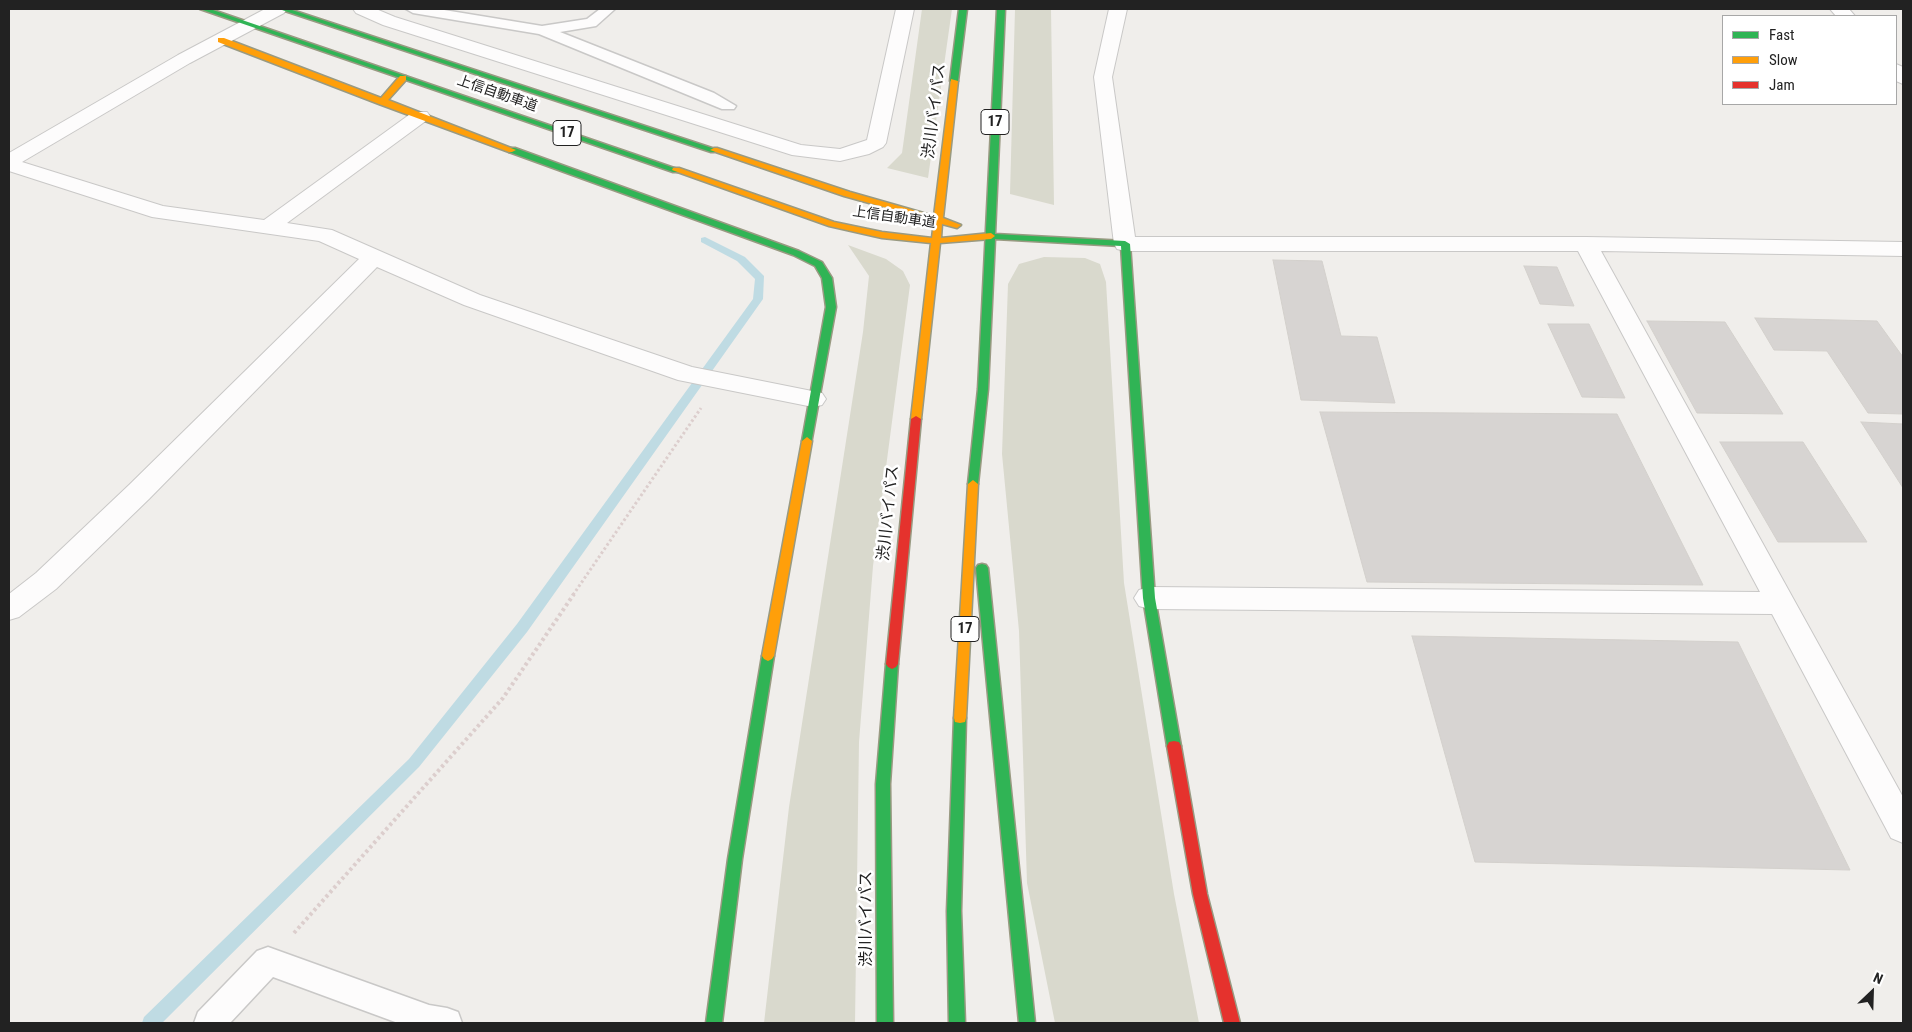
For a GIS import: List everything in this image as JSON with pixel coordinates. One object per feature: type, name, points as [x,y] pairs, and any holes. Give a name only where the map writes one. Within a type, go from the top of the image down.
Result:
[{"type":"main road","name":"上信自動車道","points":[[204,9],[832,224],[882,234],[935,241],[991,236]]},
{"type":"main road","name":"上信自動車道","points":[[283,9],[847,194],[939,218],[991,236]]},
{"type":"main road","name":"渋川バイパス","points":[[885,1023],[883,784],[897,594],[935,241],[963,9]]},
{"type":"main road","name":"17","points":[[957,1023],[954,911],[958,766],[973,476],[983,389],[1001,9]]},
{"type":"main road","points":[[365,36],[388,21]]},
{"type":"main road","points":[[221,40],[382,102],[796,253],[819,264],[827,278],[831,307],[813,399],[734,859],[714,1023]]},
{"type":"main road","points":[[382,102],[403,78]]},
{"type":"main road","points":[[991,236],[1125,244],[1149,598],[1200,894],[1232,1023]]},
{"type":"main road","points":[[973,476],[1027,1023]]},
{"type":"street","points":[[9,163],[278,9]]},
{"type":"street","points":[[362,9],[388,21],[799,151],[840,155],[862,150],[876,143],[904,9]]},
{"type":"street","points":[[1118,9],[1103,77],[1125,244],[1586,244],[1903,249]]},
{"type":"street","points":[[268,228],[420,116]]},
{"type":"street","points":[[9,163],[160,212],[324,235],[472,300],[687,374],[813,399]]},
{"type":"street","points":[[1586,244],[1903,828]]},
{"type":"street","points":[[9,609],[46,581],[374,257]]},
{"type":"street","points":[[1149,598],[1781,603]]},
{"type":"lane","points":[[413,9],[542,30],[708,96],[728,106]]},
{"type":"lane","points":[[542,30],[591,22],[608,9]]},
{"type":"lane","points":[[501,23],[515,14]]},
{"type":"lane","points":[[209,1023],[268,961],[430,1020],[447,1023]]},
{"type":"path","points":[[268,961],[503,698],[720,380]]},
{"type":"shaded area","points":[[922,9],[952,9],[928,178],[887,168],[902,153]]},
{"type":"shaded area","points":[[1015,9],[1051,9],[1054,205],[1010,194]]},
{"type":"shaded area","points":[[848,245],[886,259],[903,271],[910,285],[873,566],[859,742],[855,1023],[764,1023],[789,807],[863,332],[869,276]]},
{"type":"shaded area","points":[[1044,257],[1085,258],[1100,264],[1106,282],[1124,583],[1174,894],[1199,1023],[1055,1023],[1027,883],[1019,631],[1002,454],[1008,284],[1019,264]]},
{"type":"building","points":[[1273,260],[1322,261],[1341,336],[1377,337],[1395,403],[1301,400]]},
{"type":"building","points":[[1524,266],[1557,267],[1574,306],[1540,304]]},
{"type":"building","points":[[1755,318],[1877,321],[1903,357],[1903,414],[1868,413],[1827,351],[1774,350]]},
{"type":"building","points":[[1647,321],[1725,322],[1783,414],[1697,413]]},
{"type":"building","points":[[1548,324],[1589,324],[1625,398],[1582,397]]},
{"type":"building","points":[[1320,412],[1617,414],[1703,585],[1367,582]]},
{"type":"building","points":[[1861,422],[1903,424],[1903,488]]},
{"type":"building","points":[[1720,442],[1803,442],[1867,542],[1778,542]]},
{"type":"building","points":[[1412,636],[1738,642],[1850,870],[1475,862]]},
{"type":"waterway","points":[[150,1023],[414,763],[522,628],[758,299],[760,278],[741,259],[705,240]]},
{"type":"traffic: fast","points":[[204,9],[676,170]]},
{"type":"traffic: fast","points":[[283,9],[714,150]]},
{"type":"traffic: fast","points":[[954,81],[963,9]]},
{"type":"traffic: fast","points":[[973,484],[983,389],[1001,9]]},
{"type":"traffic: fast","points":[[512,150],[796,253],[819,264],[827,278],[831,307],[807,441]]},
{"type":"traffic: fast","points":[[991,236],[1125,244],[1149,598],[1174,746]]},
{"type":"traffic: fast","points":[[982,568],[1027,1023]]},
{"type":"traffic: fast","points":[[714,1023],[735,859],[768,656]]},
{"type":"traffic: fast","points":[[885,1023],[883,784],[892,664]]},
{"type":"traffic: fast","points":[[957,1023],[954,911],[960,718]]},
{"type":"traffic: slow","points":[[221,40],[512,150]]},
{"type":"traffic: slow","points":[[382,102],[403,78]]},
{"type":"traffic: slow","points":[[916,419],[954,81]]},
{"type":"traffic: slow","points":[[714,150],[847,194],[957,225]]},
{"type":"traffic: slow","points":[[676,170],[832,224],[882,235],[935,241],[991,236]]},
{"type":"traffic: slow","points":[[768,656],[807,441]]},
{"type":"traffic: slow","points":[[960,718],[973,484]]},
{"type":"traffic: jam","points":[[892,664],[916,419]]},
{"type":"traffic: jam","points":[[1174,746],[1200,894],[1232,1023]]}]
